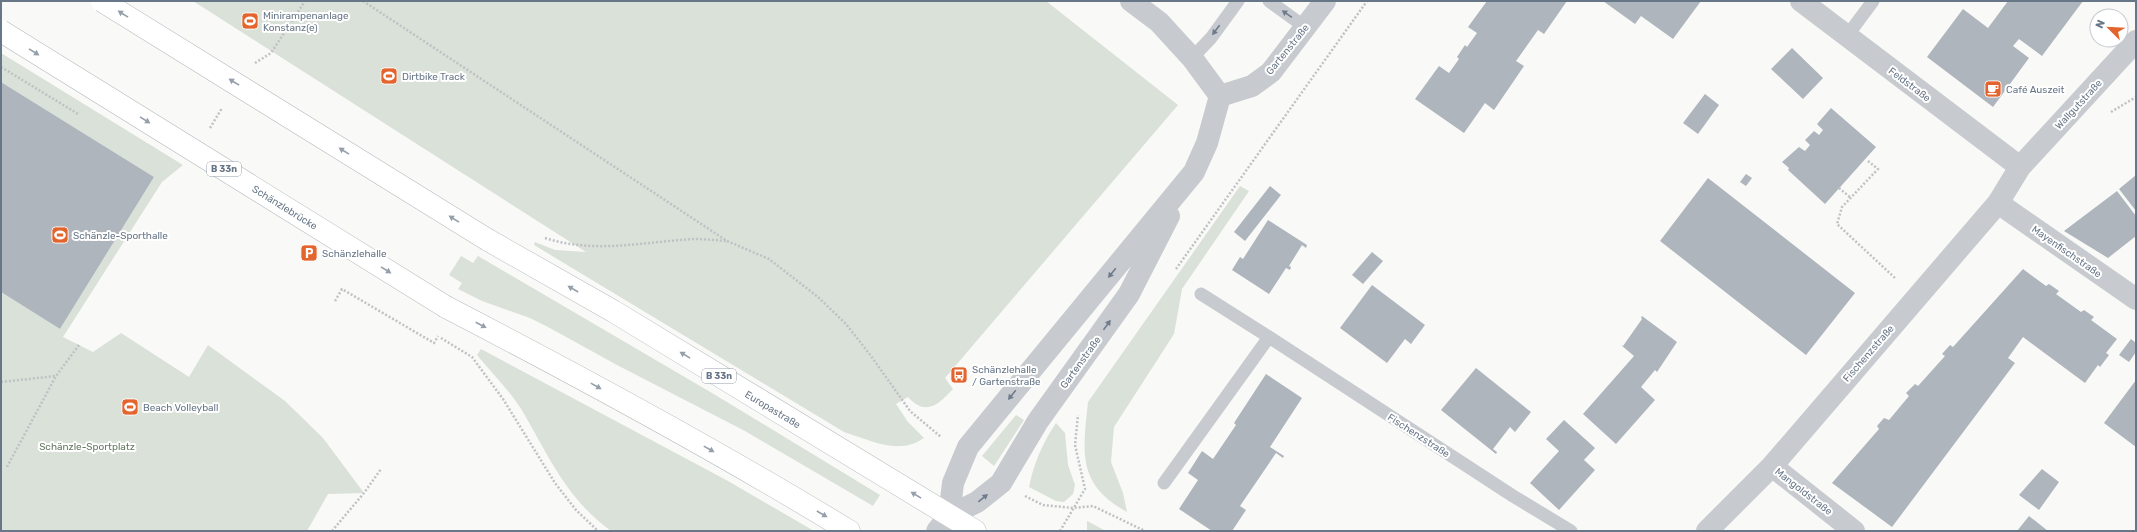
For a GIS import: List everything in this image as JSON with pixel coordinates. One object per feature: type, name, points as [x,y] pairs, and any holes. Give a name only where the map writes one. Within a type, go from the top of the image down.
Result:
[{"type":"main road","name":"Europastraße","points":[[102,1],[488,240],[613,311],[943,523],[975,531]]},
{"type":"main road","name":"Schänzlebrücke","points":[[1,31],[446,307],[578,376],[742,467],[849,531]]},
{"type":"street","points":[[1131,1],[1159,22],[1192,58],[1220,96]]},
{"type":"street","name":"Gartenstraße","points":[[943,523],[953,483],[963,455],[973,440],[1194,172],[1207,143],[1220,96],[1252,86],[1271,72],[1325,1]]},
{"type":"street","name":"Feldstraße","points":[[1800,1],[2020,167]]},
{"type":"street","name":"Wallgutstraße","points":[[2020,167],[2136,41]]},
{"type":"street","name":"Fischenzstraße","points":[[1707,531],[1772,466],[1998,203],[2020,167]]},
{"type":"street","name":"Gartenstraße","points":[[943,523],[977,502],[1001,483],[1038,421],[1129,294],[1184,185]]},
{"type":"street","name":"Mayenfischstraße","points":[[1998,203],[2136,299]]},
{"type":"street","name":"Mangoldstraße","points":[[1772,466],[1854,531]]},
{"type":"lane","points":[[1192,58],[1211,38],[1238,1]]},
{"type":"lane","points":[[1269,1],[1305,27]]},
{"type":"lane","points":[[1847,36],[1873,1]]},
{"type":"lane","name":"Fischenzstraße","points":[[1201,294],[1513,496],[1571,531]]},
{"type":"lane","points":[[1164,482],[1269,337]]},
{"type":"path","points":[[363,1],[727,241],[769,259],[818,297],[846,324],[910,411],[963,455]]},
{"type":"path","points":[[1172,274],[1367,1]]},
{"type":"path","points":[[1868,161],[1878,169],[1842,207],[1837,224],[1916,298]]},
{"type":"path","points":[[1839,188],[1850,198]]},
{"type":"path","points":[[542,237],[561,243],[591,247],[694,239],[727,241]]},
{"type":"path","points":[[335,301],[342,290],[434,343],[438,336]]},
{"type":"path","points":[[432,333],[472,357],[503,398],[555,483],[576,510],[598,531]]},
{"type":"path","points":[[7,467],[56,376],[79,345]]},
{"type":"path","points":[[1,382],[56,376]]},
{"type":"path","points":[[1060,531],[1085,489],[1076,445],[1079,410]]},
{"type":"path","points":[[332,531],[364,493],[381,469]]},
{"type":"path","points":[[1001,483],[1043,505],[1073,508],[1093,506],[1146,531]]},
{"type":"green space","points":[[193,1],[1046,1],[1178,105],[945,378],[953,389],[943,399],[932,406],[921,406],[908,397],[896,404],[908,422],[924,438],[905,446],[884,445],[844,432],[534,245],[535,242],[555,250],[586,252]]},
{"type":"green space","name":"Schänzle-Sportplatz","points":[[1,53],[183,165],[162,182],[63,337],[93,352],[121,333],[189,377],[208,345],[285,401],[323,438],[364,493],[328,494],[307,531],[1,531],[1,292],[60,329],[154,177],[1,82]]},
{"type":"green space","points":[[1240,186],[1249,191],[1182,289],[1174,334],[1114,427],[1111,462],[1123,493],[1127,512],[1110,501],[1099,490],[1091,478],[1086,465],[1085,436],[1088,402]]},
{"type":"green space","points":[[461,256],[473,263],[478,256],[712,393],[880,495],[873,506],[745,431],[617,365],[548,327],[530,318],[482,301],[458,289],[462,283],[449,275]]},
{"type":"green space","points":[[481,349],[728,481],[814,531],[611,531],[582,505],[560,476],[518,404],[477,355]]},
{"type":"green space","points":[[1016,415],[1024,420],[994,466],[982,456]]},
{"type":"green space","points":[[1056,423],[1065,433],[1068,465],[1075,485],[1073,494],[1064,502],[1056,501],[1029,487],[1039,454]]},
{"type":"green space","points":[[1087,521],[1106,531],[1087,531]]},
{"type":"building","points":[[1487,1],[1567,1],[1544,34],[1538,30],[1516,61],[1524,66],[1494,110],[1485,103],[1464,133],[1415,99],[1439,66],[1449,73],[1459,59],[1457,57],[1465,45],[1467,47],[1477,33],[1468,27]]},
{"type":"building","points":[[1603,1],[1701,1],[1673,39],[1641,16],[1635,24]]},
{"type":"building","points":[[2008,1],[2083,1],[2042,56],[2019,39],[2013,46],[2029,58],[1993,107],[1927,57],[1963,9],[1988,28]]},
{"type":"building","points":[[1792,48],[1823,78],[1803,99],[1771,69]]},
{"type":"building","name":"Schänzle-Sporthalle","points":[[1,82],[154,177],[60,329],[1,292]]},
{"type":"building","points":[[1705,94],[1719,105],[1698,134],[1683,123]]},
{"type":"building","points":[[1831,108],[1876,147],[1825,204],[1788,170],[1789,168],[1782,162],[1799,147],[1805,151],[1810,145],[1805,140],[1814,131],[1819,135],[1823,130],[1817,124]]},
{"type":"building","points":[[1746,174],[1752,178],[1746,186],[1740,182]]},
{"type":"building","points":[[2136,175],[2136,211],[2119,189]]},
{"type":"building","points":[[1708,178],[1855,293],[1806,355],[1660,241]]},
{"type":"building","points":[[1270,186],[1281,195],[1245,241],[1234,232]]},
{"type":"building","points":[[2117,191],[2136,216],[2136,236],[2108,258],[2064,231]]},
{"type":"building","points":[[1268,220],[1307,245],[1306,248],[1302,245],[1289,266],[1291,267],[1290,270],[1286,268],[1269,294],[1232,270],[1240,257],[1243,259]]},
{"type":"building","points":[[1372,252],[1383,261],[1363,284],[1352,275]]},
{"type":"building","points":[[2023,269],[2046,286],[2049,284],[2059,291],[2056,294],[2081,312],[2084,310],[2094,317],[2091,320],[2117,339],[2106,353],[2109,355],[2100,367],[2098,365],[2085,383],[2023,337],[2008,358],[2015,363],[1892,527],[1832,483],[1879,429],[1877,426],[1884,418],[1889,420],[1909,396],[1906,393],[1915,384],[1918,386],[1945,356],[1942,354],[1950,345],[1953,347]]},
{"type":"building","points":[[1372,285],[1425,325],[1411,344],[1405,339],[1387,363],[1340,328]]},
{"type":"building","points":[[1642,316],[1677,342],[1657,372],[1655,370],[1641,387],[1655,400],[1616,444],[1583,414],[1634,356],[1621,345],[1623,346],[1642,319]]},
{"type":"building","points":[[2131,339],[2136,343],[2136,352],[2129,362],[2119,355]]},
{"type":"building","points":[[1476,368],[1531,412],[1515,432],[1510,427],[1493,449],[1497,452],[1496,454],[1441,410]]},
{"type":"building","points":[[1266,374],[1302,398],[1270,447],[1284,456],[1283,458],[1276,453],[1240,506],[1246,510],[1232,531],[1212,531],[1179,509],[1198,480],[1188,473],[1202,451],[1213,459],[1236,425],[1234,423]]},
{"type":"building","points":[[2136,380],[2136,447],[2104,423]]},
{"type":"building","points":[[1564,420],[1595,448],[1584,460],[1595,470],[1559,510],[1530,483],[1559,451],[1546,439]]},
{"type":"building","points":[[2042,469],[2059,482],[2039,510],[2019,495]]},
{"type":"building","points":[[2029,516],[2048,531],[2017,531]]},
{"type":"place","name":"Minirampenanlage Konstanz(e)","points":[[250,21]]},
{"type":"place","name":"Dirtbike Track","points":[[389,76]]},
{"type":"place","name":"Café Auszeit","points":[[1993,89]]},
{"type":"place","name":"Schänzle-Sporthalle","points":[[60,235]]},
{"type":"place","name":"Schänzlehalle","points":[[309,253]]},
{"type":"place","name":"Schänzlehalle / Gartenstraße","points":[[959,375]]},
{"type":"place","name":"Beach Volleyball","points":[[130,407]]}]
